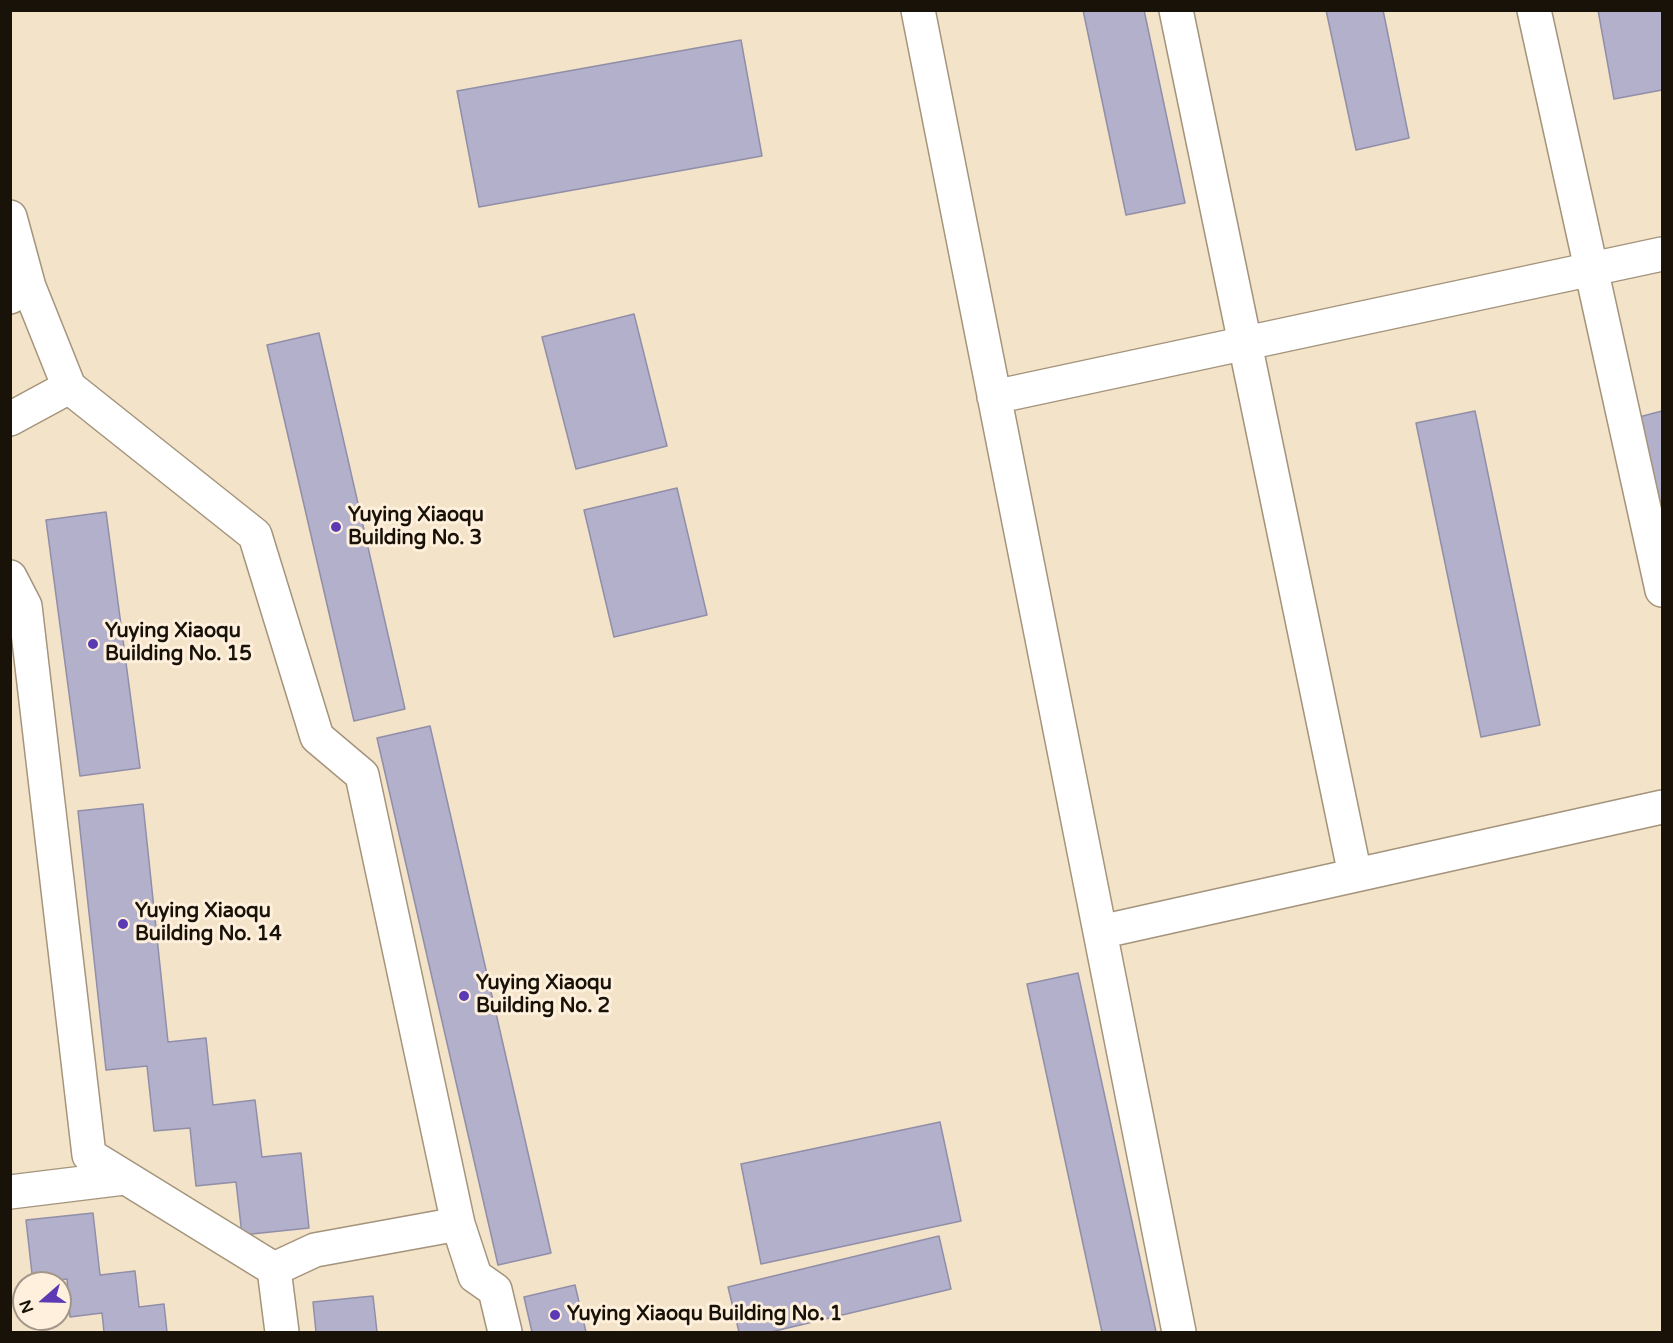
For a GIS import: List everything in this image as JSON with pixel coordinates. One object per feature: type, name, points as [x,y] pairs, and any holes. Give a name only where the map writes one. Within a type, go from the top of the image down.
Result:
[{"type":"street","points":[[918,10],[1179,1332]]},
{"type":"street","points":[[1176,10],[1354,875]]},
{"type":"street","points":[[1534,10],[1662,590]]},
{"type":"street","points":[[10,217],[20,292],[69,387],[255,535],[317,737],[362,775],[458,1224],[475,1276],[495,1290],[505,1332]]},
{"type":"street","points":[[994,398],[1662,255]]},
{"type":"street","points":[[10,419],[69,387]]},
{"type":"street","points":[[10,577],[18,609],[89,1155],[274,1269]]},
{"type":"street","points":[[1100,932],[1662,807]]},
{"type":"street","points":[[10,1192],[124,1178]]},
{"type":"street","points":[[274,1269],[315,1250],[458,1224]]},
{"type":"street","points":[[274,1269],[282,1332]]},
{"type":"building","points":[[1083,10],[1144,10],[1185,203],[1126,215]]},
{"type":"building","points":[[1326,10],[1383,10],[1409,138],[1356,150]]},
{"type":"building","points":[[1598,10],[1662,10],[1662,90],[1614,99]]},
{"type":"building","points":[[741,40],[762,156],[479,207],[457,91]]},
{"type":"building","points":[[634,314],[667,446],[576,469],[542,337]]},
{"type":"building","name":"Yuying Xiaoqu Building No. 3","points":[[319,333],[405,709],[354,721],[267,345]]},
{"type":"building","points":[[1475,411],[1540,725],[1481,737],[1416,423]]},
{"type":"building","points":[[1662,411],[1662,527],[1639,417]]},
{"type":"building","points":[[677,488],[707,615],[614,637],[584,510]]},
{"type":"building","name":"Yuying Xiaoqu Building No. 15","points":[[106,512],[140,768],[80,776],[46,520]]},
{"type":"building","name":"Yuying Xiaoqu Building No. 2","points":[[430,726],[551,1253],[498,1265],[377,738]]},
{"type":"building","name":"Yuying Xiaoqu Building No. 14","points":[[143,804],[168,1042],[206,1038],[213,1105],[255,1100],[262,1157],[301,1153],[309,1228],[242,1235],[236,1182],[196,1186],[190,1128],[154,1131],[147,1066],[106,1070],[78,811]]},
{"type":"building","points":[[1078,973],[1156,1332],[1102,1332],[1027,984]]},
{"type":"building","points":[[940,1122],[961,1221],[761,1264],[741,1164]]},
{"type":"building","points":[[93,1213],[100,1275],[135,1271],[139,1307],[164,1304],[167,1332],[104,1332],[102,1313],[72,1317],[72,1271],[32,1271],[26,1220]]},
{"type":"building","points":[[939,1236],[951,1289],[771,1332],[739,1332],[728,1287]]},
{"type":"building","name":"Yuying Xiaoqu Building No. 1","points":[[575,1285],[586,1332],[532,1332],[524,1297]]},
{"type":"building","points":[[373,1296],[377,1332],[316,1332],[313,1302]]},
{"type":"place","name":"Yuying Xiaoqu Building No. 3","points":[[336,527]]},
{"type":"place","name":"Yuying Xiaoqu Building No. 15","points":[[93,644]]},
{"type":"place","name":"Yuying Xiaoqu Building No. 14","points":[[123,924]]},
{"type":"place","name":"Yuying Xiaoqu Building No. 2","points":[[464,996]]},
{"type":"place","name":"Yuying Xiaoqu Building No. 1","points":[[555,1315]]}]
